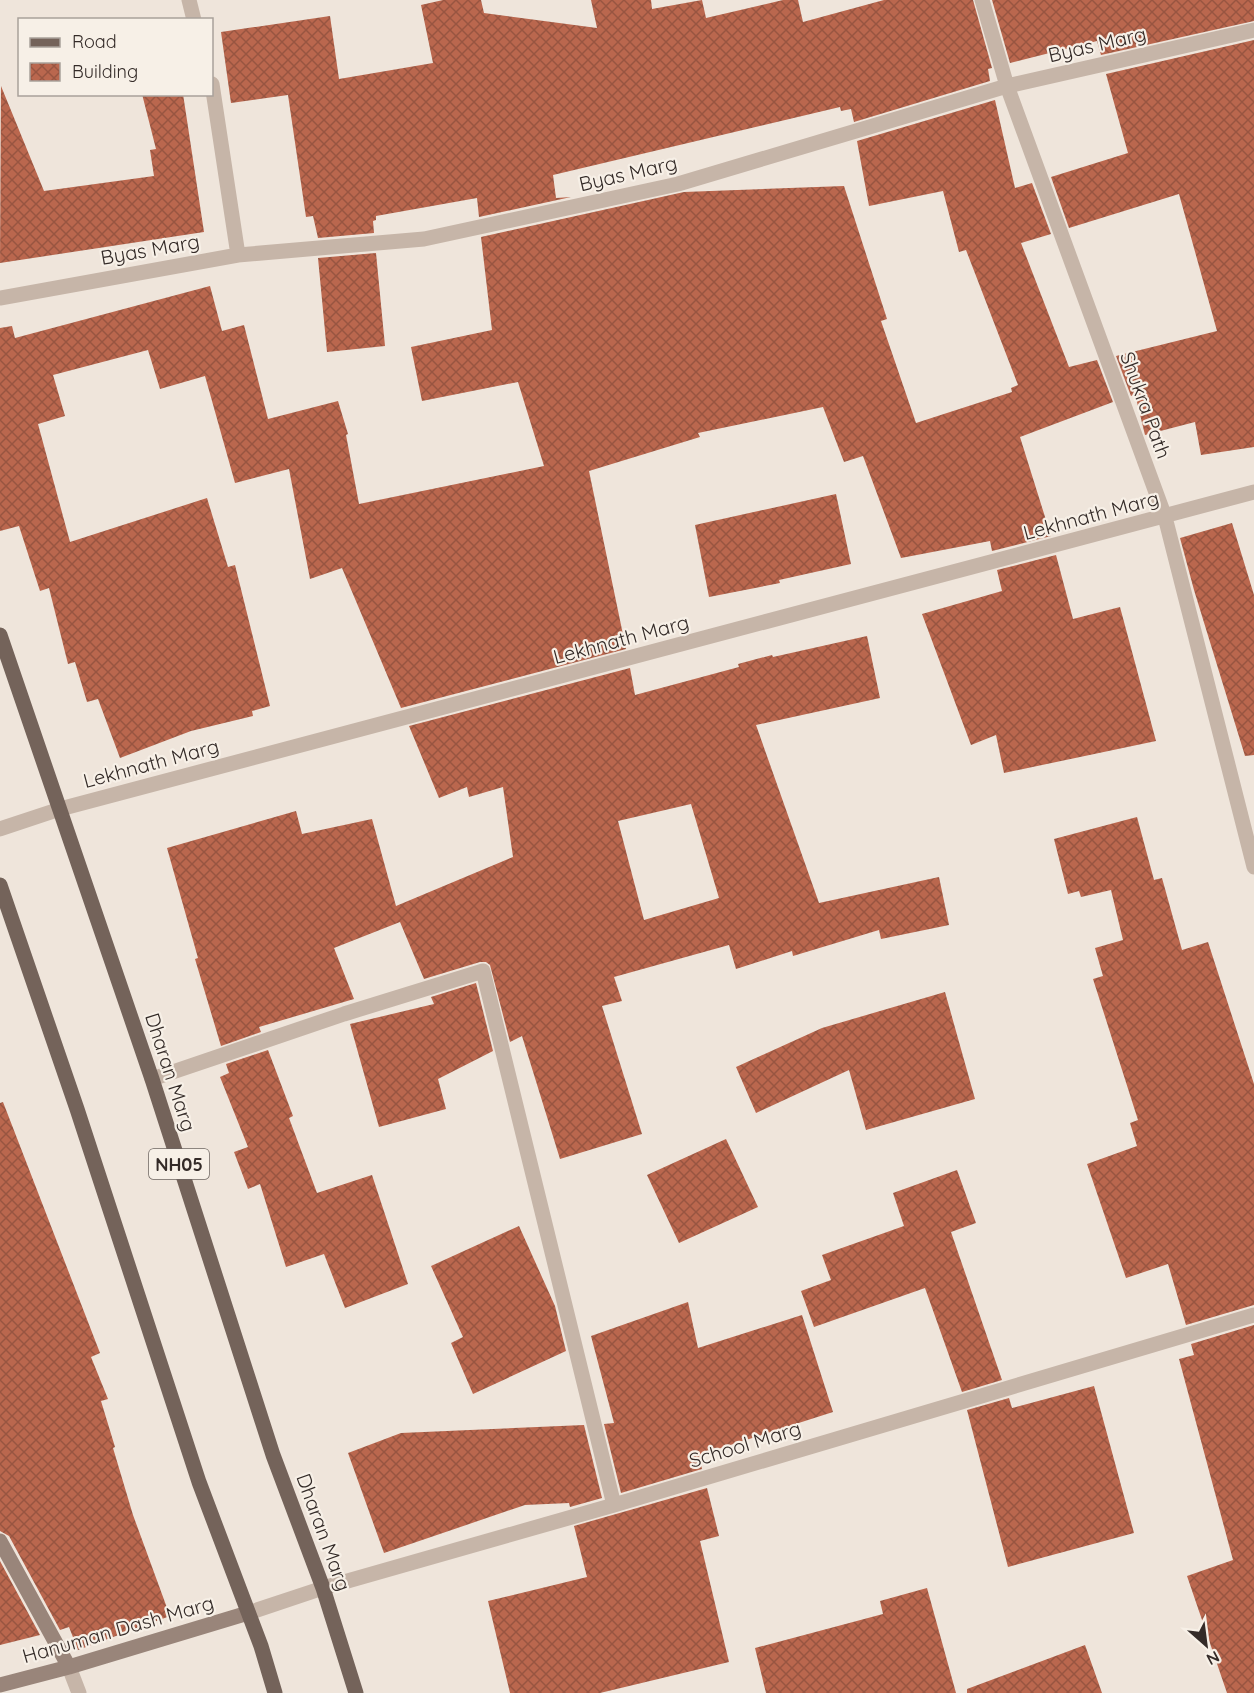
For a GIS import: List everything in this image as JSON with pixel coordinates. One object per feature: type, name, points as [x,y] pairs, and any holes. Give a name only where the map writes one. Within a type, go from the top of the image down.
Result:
[{"type":"main road","name":"Dharan Marg","points":[[0,635],[152,1079],[273,1455],[323,1588],[356,1693]]},
{"type":"main road","points":[[0,885],[77,1108],[199,1482],[261,1646],[275,1693]]},
{"type":"main road","points":[[0,1541],[69,1667]]},
{"type":"main road","name":"Hanuman Dash Marg","points":[[0,1685],[69,1667],[248,1613]]},
{"type":"street","points":[[189,0],[194,18]]},
{"type":"street","name":"Shukra Path","points":[[982,0],[1007,86],[1165,517],[1254,867]]},
{"type":"street","name":"Byas Marg","points":[[0,298],[238,255],[424,239],[678,184],[1007,86],[1254,30]]},
{"type":"street","points":[[213,91],[238,255]]},
{"type":"street","name":"Lekhnath Marg","points":[[0,829],[60,809],[1254,492]]},
{"type":"street","points":[[152,1079],[344,1014],[483,971],[614,1505]]},
{"type":"street","name":"School Marg","points":[[248,1613],[323,1588],[614,1505],[1254,1315]]},
{"type":"street","points":[[69,1667],[78,1693]]},
{"type":"building","points":[[443,0],[481,0],[484,13],[597,28],[591,0],[651,0],[652,9],[702,0],[706,18],[783,0],[798,0],[803,22],[884,0],[973,0],[992,68],[988,69],[990,81],[854,122],[851,109],[841,111],[840,107],[553,175],[556,198],[571,197],[479,217],[477,198],[376,216],[376,220],[373,221],[374,233],[318,238],[313,216],[306,217],[288,95],[231,103],[221,32],[330,16],[339,79],[433,63],[421,5]]},
{"type":"building","points":[[992,0],[1254,0],[1254,21],[1101,55],[1097,41],[1010,63]]},
{"type":"building","points":[[1254,40],[1254,447],[1201,455],[1195,422],[1145,435],[1135,394],[1131,396],[1116,356],[1217,331],[1179,194],[1069,228],[1051,177],[1128,153],[1106,74]]},
{"type":"building","points":[[1,86],[44,191],[154,176],[150,150],[156,149],[143,96],[183,96],[204,232],[0,263]]},
{"type":"building","points":[[995,100],[1015,188],[1032,183],[1051,234],[1021,243],[1069,367],[1097,360],[1113,402],[1020,437],[1051,536],[992,551],[990,541],[901,558],[863,456],[844,462],[823,407],[698,433],[700,437],[589,471],[626,649],[401,708],[342,568],[310,579],[289,469],[235,483],[205,376],[160,389],[148,350],[53,375],[65,416],[38,424],[70,542],[207,498],[228,567],[235,565],[270,706],[252,711],[253,716],[191,731],[120,758],[98,699],[87,702],[75,662],[68,664],[49,588],[40,591],[19,526],[0,531],[0,328],[12,326],[15,338],[210,286],[222,331],[244,325],[268,419],[338,401],[348,434],[346,435],[359,504],[544,466],[518,382],[422,401],[411,347],[492,330],[481,237],[684,192],[844,186],[887,319],[881,321],[916,423],[1012,392],[1011,388],[1018,385],[966,250],[959,252],[943,191],[869,206],[857,141]]},
{"type":"building","points":[[376,253],[385,346],[327,352],[318,258]]},
{"type":"building","points":[[836,494],[851,564],[779,580],[780,583],[709,597],[695,525]]},
{"type":"building","points":[[1232,523],[1254,595],[1254,755],[1245,756],[1180,538]]},
{"type":"building","points":[[1056,555],[1073,619],[1120,607],[1156,741],[1004,773],[996,735],[971,745],[922,614],[1002,591],[997,570]]},
{"type":"building","points":[[867,636],[880,698],[756,725],[819,903],[939,877],[949,925],[881,939],[879,930],[793,956],[792,951],[736,969],[729,945],[614,977],[622,1001],[602,1006],[642,1134],[560,1159],[522,1036],[510,1042],[490,965],[480,962],[424,979],[400,922],[334,948],[354,999],[259,1027],[261,1032],[221,1046],[195,959],[198,958],[167,848],[296,811],[302,834],[372,819],[396,906],[513,857],[503,787],[469,797],[467,787],[439,798],[409,726],[630,668],[635,695],[739,667],[738,664],[772,655],[773,657]],"holes":[[[691,804],[719,898],[644,920],[618,821]]]},
{"type":"building","points":[[1137,817],[1154,880],[1162,878],[1182,950],[1208,942],[1254,1084],[1254,1305],[1186,1325],[1168,1264],[1126,1278],[1087,1164],[1137,1146],[1130,1123],[1138,1120],[1093,979],[1103,976],[1095,948],[1123,940],[1111,890],[1081,897],[1079,891],[1068,894],[1054,839]]},
{"type":"building","points":[[476,983],[493,1051],[438,1079],[446,1109],[379,1127],[350,1024],[434,1004],[431,997]]},
{"type":"building","points":[[945,992],[975,1099],[866,1130],[849,1070],[756,1113],[736,1067],[822,1028]]},
{"type":"building","points":[[268,1050],[293,1116],[289,1118],[317,1193],[372,1175],[408,1284],[345,1308],[324,1254],[286,1267],[260,1184],[248,1189],[234,1152],[248,1147],[220,1077],[229,1073],[226,1064]]},
{"type":"building","points":[[3,1102],[100,1353],[91,1357],[108,1399],[101,1401],[115,1447],[113,1448],[133,1515],[170,1616],[78,1650],[69,1627],[60,1630],[9,1536],[0,1531],[0,1103]]},
{"type":"building","points":[[726,1139],[758,1207],[679,1243],[647,1175]]},
{"type":"building","points":[[957,1170],[976,1223],[951,1232],[1002,1380],[962,1392],[925,1288],[814,1327],[801,1291],[831,1280],[822,1255],[904,1226],[893,1193]]},
{"type":"building","points":[[519,1226],[555,1306],[566,1351],[473,1394],[451,1343],[463,1337],[431,1266]]},
{"type":"building","points":[[688,1302],[698,1348],[802,1315],[833,1412],[699,1455],[702,1469],[621,1493],[604,1424],[614,1423],[591,1336]]},
{"type":"building","points":[[1254,1325],[1254,1693],[1227,1693],[1187,1576],[1233,1560],[1179,1359],[1194,1355],[1191,1344]]},
{"type":"building","points":[[1094,1386],[1134,1533],[1008,1567],[967,1410],[1009,1398],[1012,1408]]},
{"type":"building","points":[[584,1425],[602,1498],[570,1507],[569,1503],[525,1505],[384,1553],[348,1453],[401,1433]]},
{"type":"building","points":[[707,1488],[719,1536],[700,1541],[729,1662],[600,1693],[510,1693],[488,1601],[587,1577],[574,1526]]},
{"type":"building","points":[[0,1561],[40,1635],[0,1645]]},
{"type":"building","points":[[927,1588],[956,1693],[766,1693],[755,1648],[883,1614],[880,1601]]},
{"type":"building","points":[[1085,1645],[1102,1693],[967,1693],[967,1689]]}]
